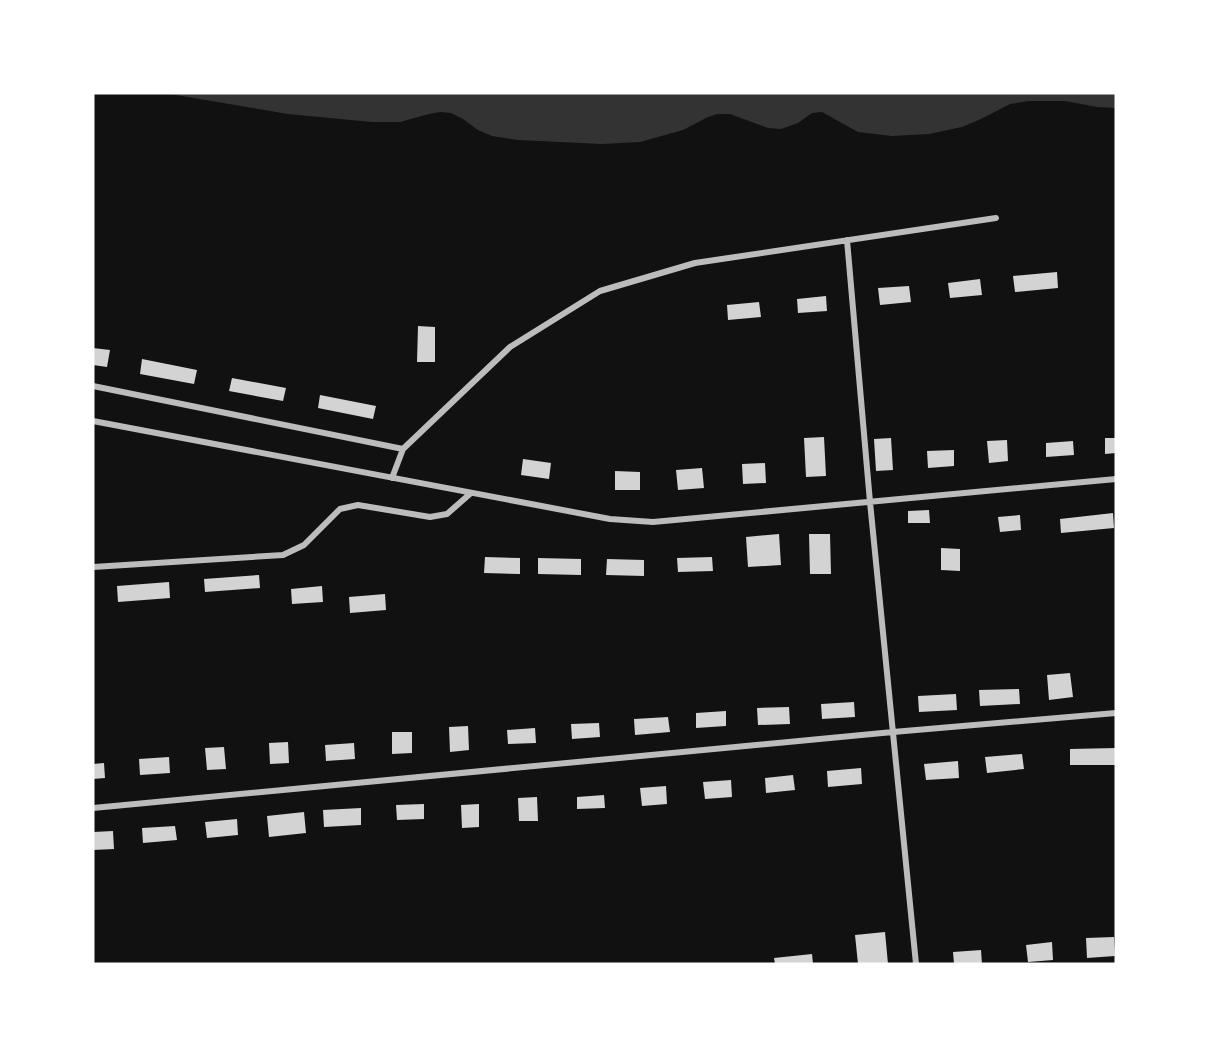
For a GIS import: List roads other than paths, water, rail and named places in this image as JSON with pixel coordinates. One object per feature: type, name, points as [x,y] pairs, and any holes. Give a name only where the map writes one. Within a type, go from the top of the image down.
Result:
[{"type":"street","points":[[392,478],[403,449],[510,347],[600,291],[694,263],[996,218]]},
{"type":"street","points":[[847,240],[870,502],[916,964]]},
{"type":"street","points":[[93,386],[403,449]]},
{"type":"street","points":[[93,421],[610,519],[653,522],[1116,479]]},
{"type":"street","points":[[93,567],[283,555],[304,545],[340,509],[358,505],[430,517],[447,514],[471,493]]},
{"type":"street","points":[[93,808],[1116,713]]}]
